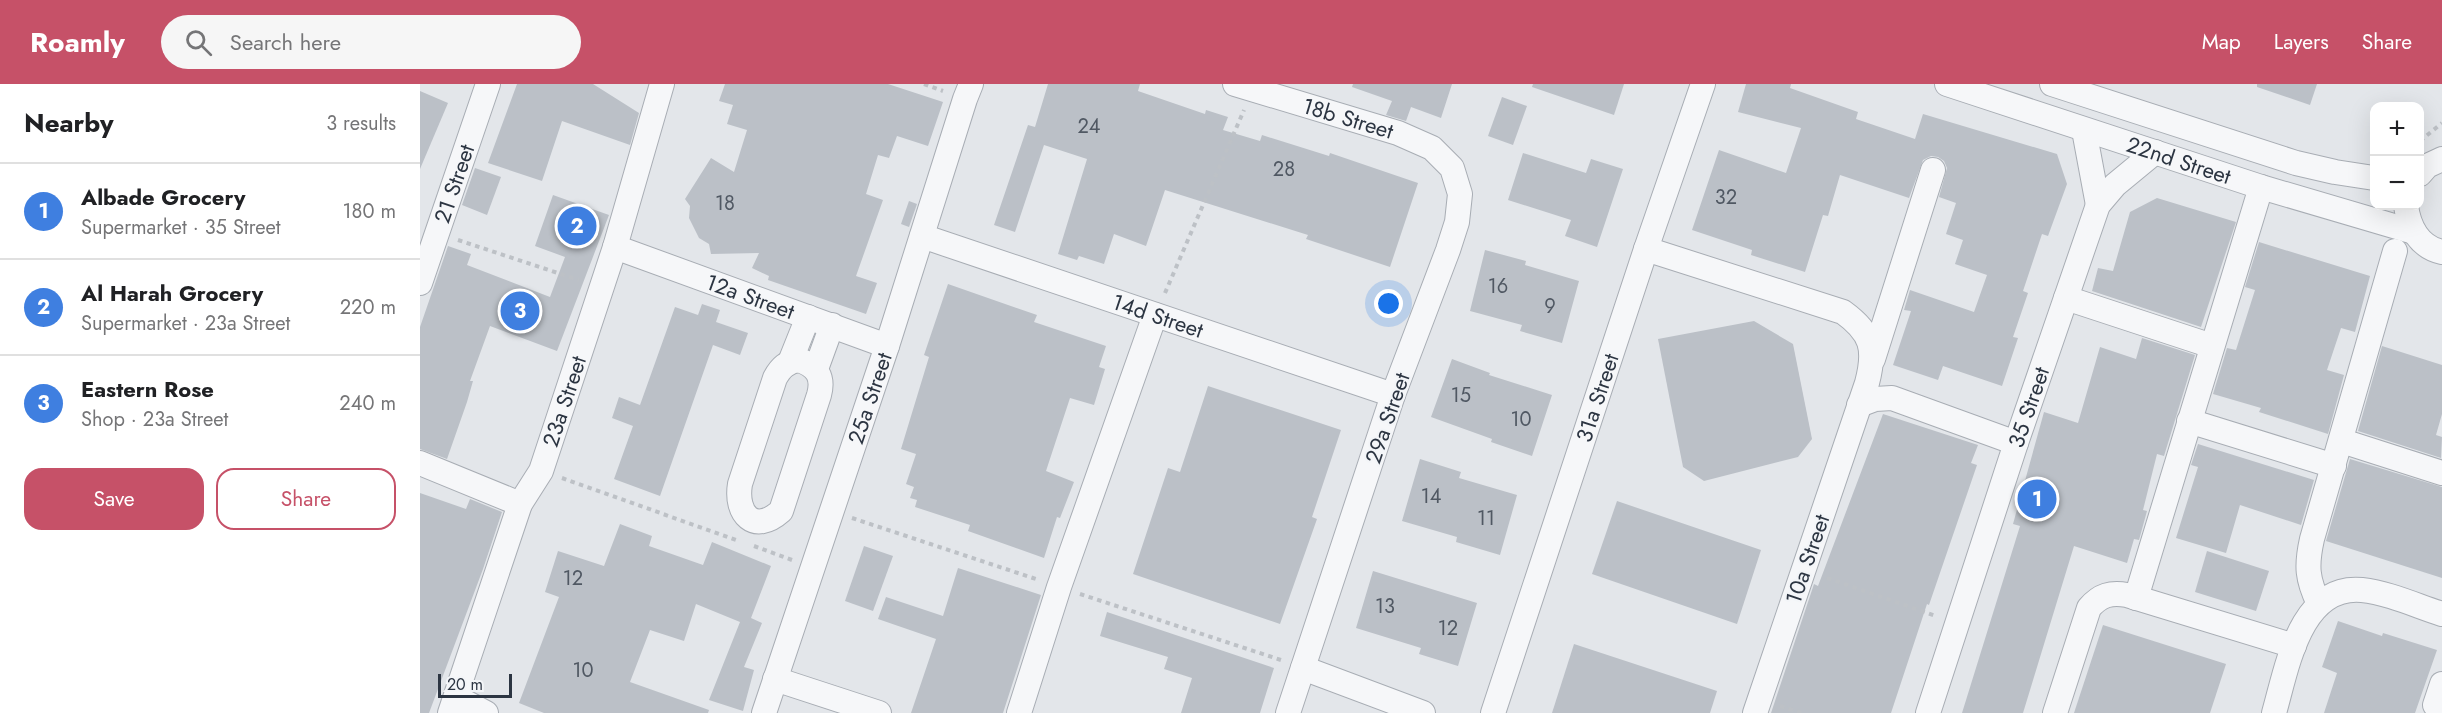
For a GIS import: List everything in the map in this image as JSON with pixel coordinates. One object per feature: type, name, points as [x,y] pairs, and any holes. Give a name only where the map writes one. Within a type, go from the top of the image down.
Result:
[{"type":"street","name":"21 Street","points":[[420,283],[488,84]]},
{"type":"street","name":"23a Street","points":[[453,705],[519,504],[541,471],[615,247],[662,84]]},
{"type":"street","name":"25a Street","points":[[764,713],[971,84]]},
{"type":"street","name":"31a Street","points":[[1493,713],[1702,84]]},
{"type":"street","name":"22nd Street","points":[[1947,84],[2260,187],[2414,232]]},
{"type":"street","name":"22nd Street","points":[[2052,84],[2296,163],[2370,177]]},
{"type":"street","name":"18b Street","points":[[1244,87],[1398,133],[1432,148],[1452,168]]},
{"type":"street","name":"35 Street","points":[[2084,130],[2098,205]]},
{"type":"street","name":"35 Street","points":[[1928,713],[2016,443],[2098,205],[2115,185],[2155,152]]},
{"type":"street","points":[[2424,169],[2442,159]]},
{"type":"street","name":"29a Street","points":[[1303,668],[1393,395],[1457,222],[1460,194],[1452,168]]},
{"type":"street","points":[[1872,362],[1933,170]]},
{"type":"street","points":[[2136,598],[2260,187]]},
{"type":"street","points":[[2407,210],[2414,232],[2425,244],[2442,252]]},
{"type":"street","name":"14d Street","points":[[922,236],[1393,395]]},
{"type":"street","name":"12a Street","points":[[615,247],[887,345]]},
{"type":"street","name":"10a Street","points":[[1646,249],[1843,312],[1859,323],[1870,341],[1872,362],[1859,405],[1755,713]]},
{"type":"street","points":[[2319,604],[2309,584],[2307,561],[2395,251]]},
{"type":"street","points":[[2066,298],[2212,346]]},
{"type":"street","points":[[1019,713],[1059,587],[1155,315]]},
{"type":"street","points":[[790,362],[808,317]]},
{"type":"street","points":[[816,369],[799,360],[790,362],[781,368],[776,378],[740,484],[738,497],[740,509],[748,518],[759,522],[771,520],[781,511],[786,500],[822,386],[816,369],[832,325]]},
{"type":"street","points":[[1859,405],[1875,399],[1892,398],[2016,443]]},
{"type":"street","points":[[2189,421],[2334,466]]},
{"type":"street","points":[[2342,441],[2442,473]]},
{"type":"street","points":[[420,463],[519,504]]},
{"type":"street","points":[[2274,713],[2294,646],[2308,615],[2331,596],[2360,590],[2375,592],[2442,614]]},
{"type":"street","points":[[2055,713],[2089,608],[2106,594],[2117,593],[2136,598],[2294,646]]},
{"type":"street","points":[[1288,713],[1303,668],[1423,713]]},
{"type":"street","points":[[775,679],[879,713]]},
{"type":"street","points":[[453,705],[486,713]]},
{"type":"path","points":[[1155,315],[1244,87]]},
{"type":"path","points":[[2424,138],[2442,123]]},
{"type":"path","points":[[437,234],[602,287]]},
{"type":"path","points":[[541,471],[737,540]]},
{"type":"path","points":[[748,544],[813,567]]},
{"type":"path","points":[[1803,570],[1957,623]]},
{"type":"building","points":[[517,84],[593,84],[639,113],[630,145],[562,121],[542,181],[488,163]]},
{"type":"building","points":[[725,84],[888,84],[943,102],[928,146],[897,136],[889,158],[878,155],[866,194],[883,200],[856,276],[877,283],[866,314],[768,280],[769,276],[752,268],[759,253],[711,254],[709,244],[699,238],[689,218],[690,206],[685,199],[711,158],[734,172],[747,130],[727,124],[733,105],[719,101]]},
{"type":"building","points":[[1048,84],[1140,84],[1138,91],[1205,114],[1206,110],[1228,117],[1223,130],[1260,141],[1262,135],[1329,156],[1330,153],[1418,183],[1390,267],[1306,239],[1308,235],[1165,190],[1146,246],[1114,234],[1104,264],[1079,256],[1077,260],[1058,254],[1087,159],[1044,145],[1015,232],[994,225],[1028,125],[1035,127]]},
{"type":"building","points":[[1353,84],[1452,84],[1441,118],[1411,107],[1406,121],[1386,115],[1392,101],[1352,87]]},
{"type":"building","points":[[1533,84],[1624,84],[1614,115],[1532,87]]},
{"type":"building","points":[[1746,84],[1791,84],[1790,88],[1858,112],[1856,119],[1915,139],[1923,114],[2057,154],[2067,184],[2048,236],[2042,234],[2023,291],[2028,293],[2013,337],[2018,338],[2002,386],[1943,366],[1938,380],[1893,365],[1911,311],[1904,310],[1910,290],[1974,312],[1987,275],[1955,264],[1963,240],[1946,234],[1956,203],[1939,197],[1947,168],[1944,161],[1938,157],[1931,156],[1923,160],[1909,198],[1840,175],[1828,216],[1823,215],[1805,272],[1751,255],[1752,250],[1692,230],[1719,150],[1786,173],[1801,128],[1738,112]]},
{"type":"building","points":[[2257,84],[2317,84],[2310,105],[2257,87]]},
{"type":"building","points":[[420,91],[448,103],[420,169]]},
{"type":"building","points":[[1502,97],[1527,106],[1513,145],[1488,136]]},
{"type":"building","points":[[1523,153],[1586,173],[1591,159],[1623,169],[1597,247],[1565,236],[1571,220],[1508,200]]},
{"type":"building","points":[[475,168],[501,177],[487,215],[462,205]]},
{"type":"building","points":[[553,195],[609,215],[557,351],[490,326],[470,381],[473,381],[467,402],[447,459],[420,449],[420,327],[448,246],[471,254],[467,265],[550,297],[565,257],[535,246]]},
{"type":"building","points":[[2157,198],[2236,222],[2201,327],[2092,291],[2098,268],[2113,271],[2130,212]]},
{"type":"building","points":[[909,201],[917,204],[909,227],[901,224]]},
{"type":"building","points":[[2259,242],[2370,276],[2355,332],[2341,328],[2327,370],[2344,375],[2328,434],[2259,412],[2261,408],[2213,394],[2227,348],[2236,350],[2255,290],[2245,287]]},
{"type":"building","points":[[1485,250],[1526,261],[1525,265],[1579,281],[1562,343],[1520,331],[1522,325],[1470,311]]},
{"type":"building","points":[[948,284],[1037,315],[1034,322],[1106,346],[1099,367],[1105,369],[1094,405],[1070,398],[1046,471],[1074,482],[1060,518],[1057,517],[1044,558],[968,531],[970,525],[915,507],[917,500],[910,498],[914,487],[906,484],[916,454],[901,449],[929,357],[924,355]]},
{"type":"building","points":[[702,304],[720,310],[716,322],[748,333],[740,355],[713,345],[660,496],[614,479],[633,426],[612,418],[619,397],[640,405],[675,307],[698,315]]},
{"type":"building","points":[[1754,321],[1793,344],[1812,439],[1798,457],[1704,481],[1683,467],[1658,339]]},
{"type":"building","points":[[2142,338],[2195,355],[2164,456],[2157,454],[2143,510],[2147,511],[2139,540],[2134,539],[2127,563],[2074,546],[2023,713],[1962,713],[2020,526],[2013,524],[2044,412],[2078,423],[2100,347],[2136,359]]},
{"type":"building","points":[[2382,346],[2442,365],[2442,414],[2436,435],[2442,437],[2441,458],[2358,431]]},
{"type":"building","points":[[1452,359],[1490,373],[1489,375],[1552,395],[1532,456],[1431,417]]},
{"type":"building","points":[[1208,386],[1341,430],[1312,517],[1317,519],[1280,624],[1133,574],[1168,468],[1180,472]]},
{"type":"building","points":[[1883,414],[1978,445],[1971,463],[1977,465],[1891,713],[1771,713],[1814,584],[1818,586]]},
{"type":"building","points":[[2198,444],[2314,480],[2301,525],[2240,505],[2226,553],[2176,538],[2198,467],[2191,465]]},
{"type":"building","points":[[1420,459],[1461,472],[1459,478],[1517,495],[1500,555],[1456,542],[1457,537],[1402,521]]},
{"type":"building","points":[[2350,459],[2442,487],[2442,578],[2326,541]]},
{"type":"building","points":[[420,493],[466,509],[470,499],[502,512],[429,713],[420,713]]},
{"type":"building","points":[[1617,501],[1761,550],[1737,624],[1592,574]]},
{"type":"building","points":[[620,524],[652,536],[649,546],[703,565],[712,542],[771,566],[751,618],[762,623],[744,667],[754,670],[743,711],[709,700],[740,622],[696,604],[684,641],[650,630],[630,682],[709,710],[708,713],[544,713],[519,703],[559,597],[545,592],[558,551],[604,566]]},
{"type":"building","points":[[864,546],[893,556],[873,611],[845,601]]},
{"type":"building","points":[[2207,551],[2269,571],[2256,611],[2195,592]]},
{"type":"building","points":[[958,568],[1041,595],[1003,713],[911,713],[936,639],[878,619],[886,597],[943,616]]},
{"type":"building","points":[[1373,571],[1477,603],[1458,666],[1419,654],[1421,648],[1356,628]]},
{"type":"building","points":[[1107,612],[1274,668],[1260,713],[1181,713],[1192,678],[1164,669],[1168,657],[1100,636]]},
{"type":"building","points":[[2338,621],[2382,636],[2383,633],[2437,650],[2415,713],[2324,713],[2337,673],[2322,667]]},
{"type":"building","points":[[2103,625],[2226,664],[2210,713],[2074,713]]},
{"type":"building","points":[[1574,644],[1717,691],[1710,713],[1552,713]]},
{"type":"place","name":"Al Harah Grocery","points":[[577,226]]},
{"type":"place","name":"Eastern Rose","points":[[520,311]]},
{"type":"place","name":"Albade Grocery","points":[[2037,499]]}]
